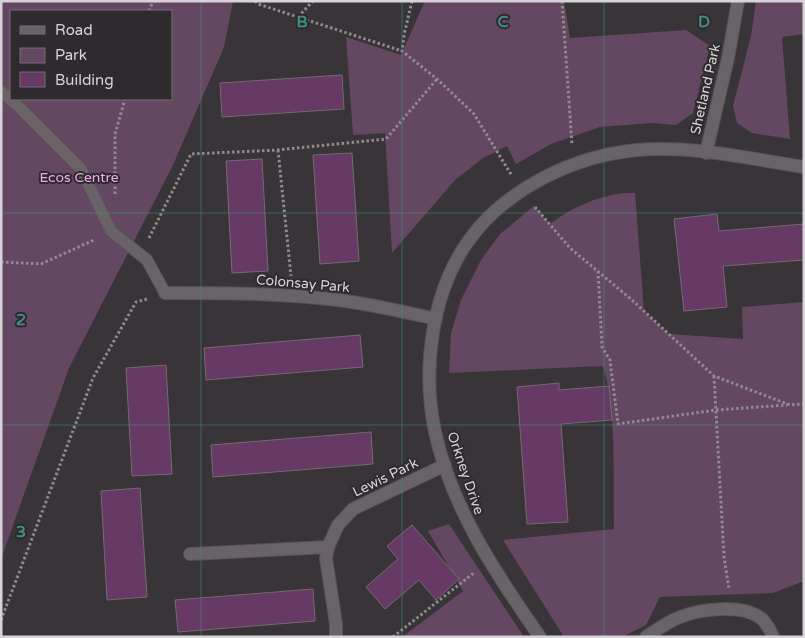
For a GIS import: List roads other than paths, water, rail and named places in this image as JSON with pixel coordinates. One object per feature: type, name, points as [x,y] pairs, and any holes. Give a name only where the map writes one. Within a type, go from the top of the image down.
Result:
[{"type":"street","name":"Shetland Park","points":[[706,153],[728,58],[738,1]]},
{"type":"street","name":"Orkney Drive","points":[[540,637],[504,586],[467,523],[445,465],[435,432],[430,393],[430,363],[436,319],[448,281],[464,249],[492,216],[522,192],[545,178],[573,165],[603,155],[637,150],[672,150],[804,167]]},
{"type":"street","name":"Colonsay Park","points":[[165,293],[245,293],[293,296],[365,304],[436,319]]},
{"type":"street","name":"Lewis Park","points":[[336,637],[335,617],[327,570],[328,547],[338,525],[353,509],[445,465]]},
{"type":"street","points":[[190,554],[328,547]]},
{"type":"street","points":[[646,637],[671,621],[693,612],[732,609],[761,619],[773,637]]},
{"type":"lane","points":[[10,100],[81,169],[110,231],[147,260],[165,293]]},
{"type":"park label","name":"Ecos Centre","points":[[79,177]]}]
